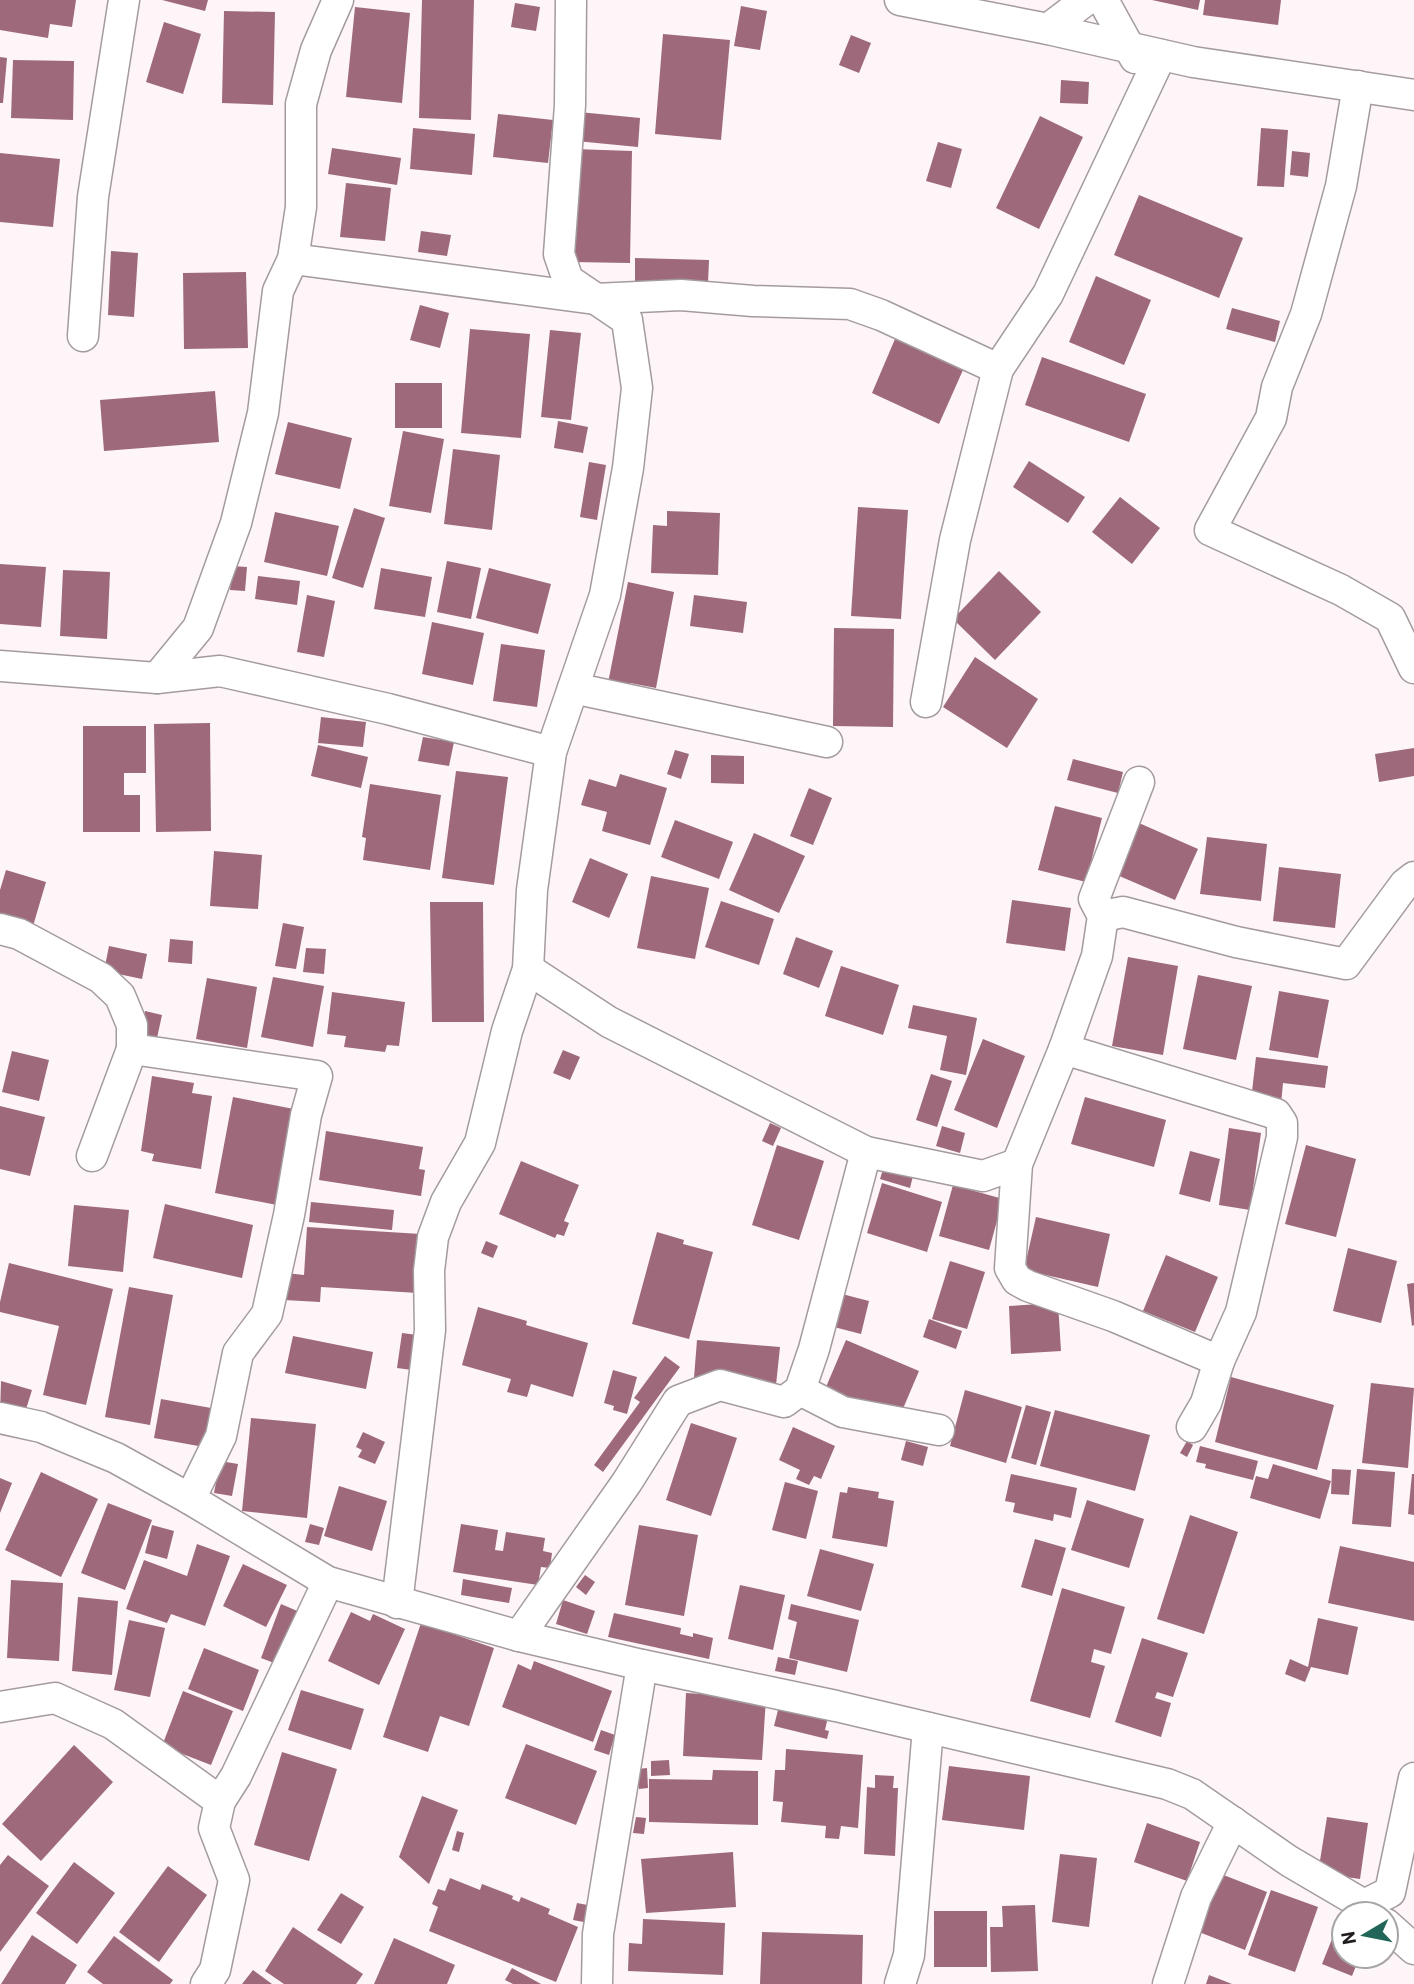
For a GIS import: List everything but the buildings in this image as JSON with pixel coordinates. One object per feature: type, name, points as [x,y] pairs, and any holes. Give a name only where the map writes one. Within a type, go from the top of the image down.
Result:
[{"type":"street","points":[[83,336],[93,197],[124,0]]},
{"type":"street","points":[[157,678],[198,628],[236,523],[263,413],[278,291],[293,259],[301,206],[301,104],[316,50],[338,0]]},
{"type":"street","points":[[397,1603],[430,1330],[429,1271],[433,1237],[446,1202],[480,1143],[506,1031],[528,969],[532,890],[551,752],[605,595],[628,468],[637,388],[627,320],[568,280],[559,254],[570,105],[571,0]]},
{"type":"street","points":[[900,0],[1048,29],[1193,62],[1414,95]]},
{"type":"street","points":[[1048,29],[1086,0]]},
{"type":"street","points":[[1104,0],[1131,48],[1146,89]]},
{"type":"street","points":[[926,702],[955,540],[998,369],[1048,294],[1161,55]]},
{"type":"street","points":[[1358,86],[1341,186],[1306,314],[1276,387],[1271,418],[1210,530],[1341,590],[1390,618],[1414,668]]},
{"type":"street","points":[[293,259],[595,299],[681,295],[753,301],[850,304],[881,315],[998,369]]},
{"type":"street","points":[[193,635],[220,671]]},
{"type":"street","points":[[0,666],[157,678],[220,671],[388,709],[551,752]]},
{"type":"street","points":[[573,688],[827,742]]},
{"type":"street","points":[[1139,782],[1094,899],[1103,916],[1097,956],[1064,1049],[1017,1164],[1010,1268],[1017,1280],[1113,1316],[1219,1361]]},
{"type":"street","points":[[1103,916],[1123,912],[1237,942],[1346,964],[1405,884],[1414,877]]},
{"type":"street","points":[[0,929],[19,934],[101,978],[120,996],[132,1025],[132,1049],[92,1156]]},
{"type":"street","points":[[528,969],[609,1022],[866,1152],[982,1175],[1017,1164]]},
{"type":"street","points":[[132,1049],[317,1076],[306,1115],[289,1215],[267,1314],[238,1353],[221,1436],[190,1499]]},
{"type":"street","points":[[1064,1049],[1276,1114],[1282,1123],[1282,1137],[1241,1312],[1219,1361],[1206,1403],[1192,1427]]},
{"type":"street","points":[[519,1636],[627,1482],[678,1401],[720,1385],[784,1402],[800,1390],[814,1349],[866,1152]]},
{"type":"street","points":[[800,1390],[843,1412],[939,1430]]},
{"type":"street","points":[[0,1418],[41,1427],[116,1458],[328,1582],[519,1636],[836,1706],[1167,1784],[1192,1794],[1289,1861],[1371,1900]]},
{"type":"street","points":[[206,1984],[215,1970],[234,1880],[214,1828],[220,1801],[236,1776],[328,1582]]},
{"type":"street","points":[[597,1984],[598,1934],[642,1665]]},
{"type":"street","points":[[0,1707],[55,1698],[113,1724],[220,1801]]},
{"type":"street","points":[[900,1984],[909,1955],[928,1728]]},
{"type":"street","points":[[1388,1900],[1414,1778]]},
{"type":"street","points":[[1168,1984],[1196,1897],[1233,1822]]},
{"type":"street","points":[[1400,1928],[1414,1949]]}]
